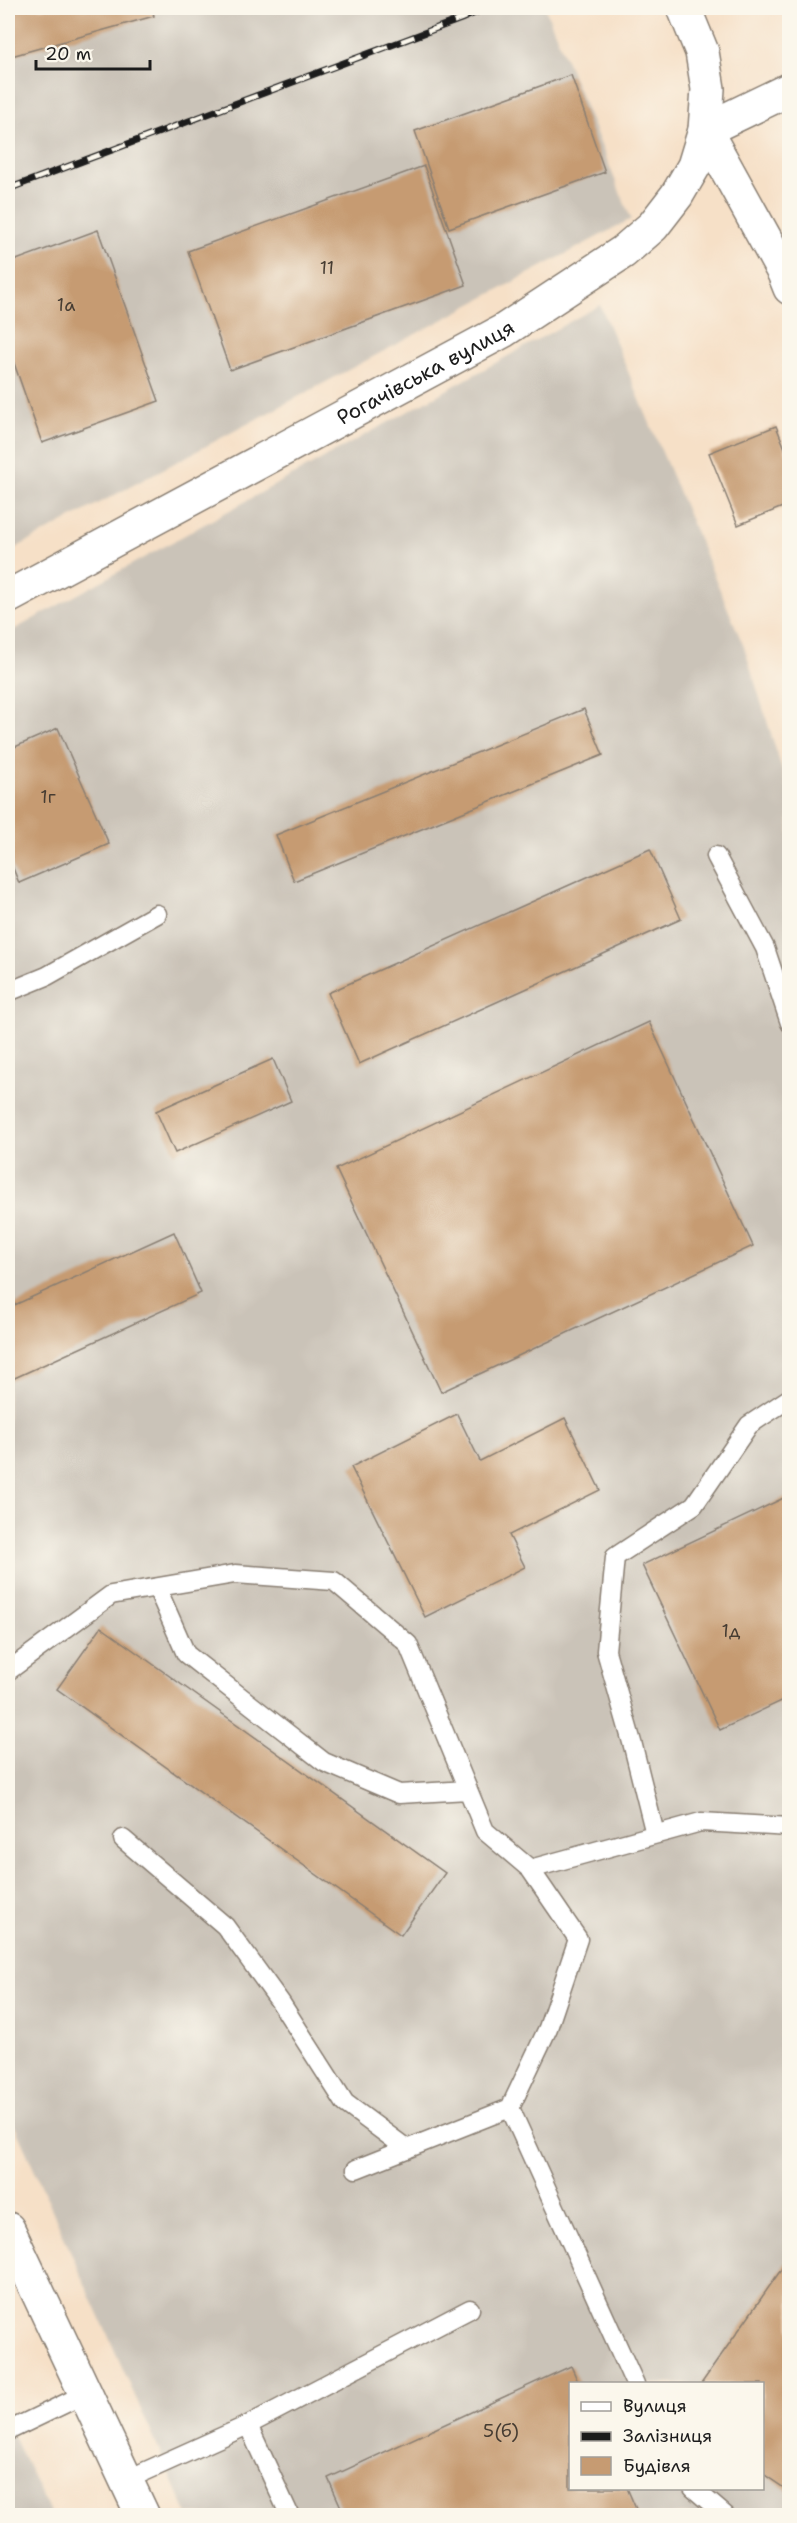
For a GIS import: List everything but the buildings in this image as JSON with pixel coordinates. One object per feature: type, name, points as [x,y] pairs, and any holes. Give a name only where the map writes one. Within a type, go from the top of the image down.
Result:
[{"type":"street","name":"Рогачівська вулиця","points":[[8,597],[503,331],[623,252],[654,226],[677,195],[694,166],[705,130],[708,88],[702,52],[684,8]]},
{"type":"street","points":[[789,89],[705,130],[784,273],[789,288]]},
{"type":"street","points":[[8,2229],[143,2516]]},
{"type":"lane","points":[[716,856],[765,948],[789,1023]]},
{"type":"lane","points":[[8,992],[47,976],[157,914]]},
{"type":"lane","points":[[655,1834],[606,1651],[615,1557],[694,1504],[749,1425],[789,1398]]},
{"type":"lane","points":[[8,1671],[111,1595],[235,1575],[334,1581],[408,1644],[485,1832],[530,1869],[578,1939],[548,2028],[510,2108],[356,2169]]},
{"type":"lane","points":[[157,1588],[186,1654],[324,1762],[399,1794],[468,1790]]},
{"type":"lane","points":[[530,1869],[701,1821],[789,1827]]},
{"type":"lane","points":[[123,1839],[225,1926],[281,2002],[345,2103],[407,2149]]},
{"type":"lane","points":[[510,2108],[634,2382]]},
{"type":"lane","points":[[126,2480],[248,2425],[470,2309]]},
{"type":"lane","points":[[8,2431],[85,2394]]},
{"type":"lane","points":[[248,2425],[290,2516]]},
{"type":"lane","points":[[695,2490],[726,2516]]},
{"type":"shaded area","points":[[8,8],[545,8],[631,219],[8,552]]},
{"type":"shaded area","points":[[600,305],[744,647],[789,792],[789,2515],[188,2515],[8,2111],[8,633]]},
{"type":"shaded area","points":[[8,2424],[51,2515],[8,2515]]},
{"type":"railway","points":[[8,189],[486,8]]}]
